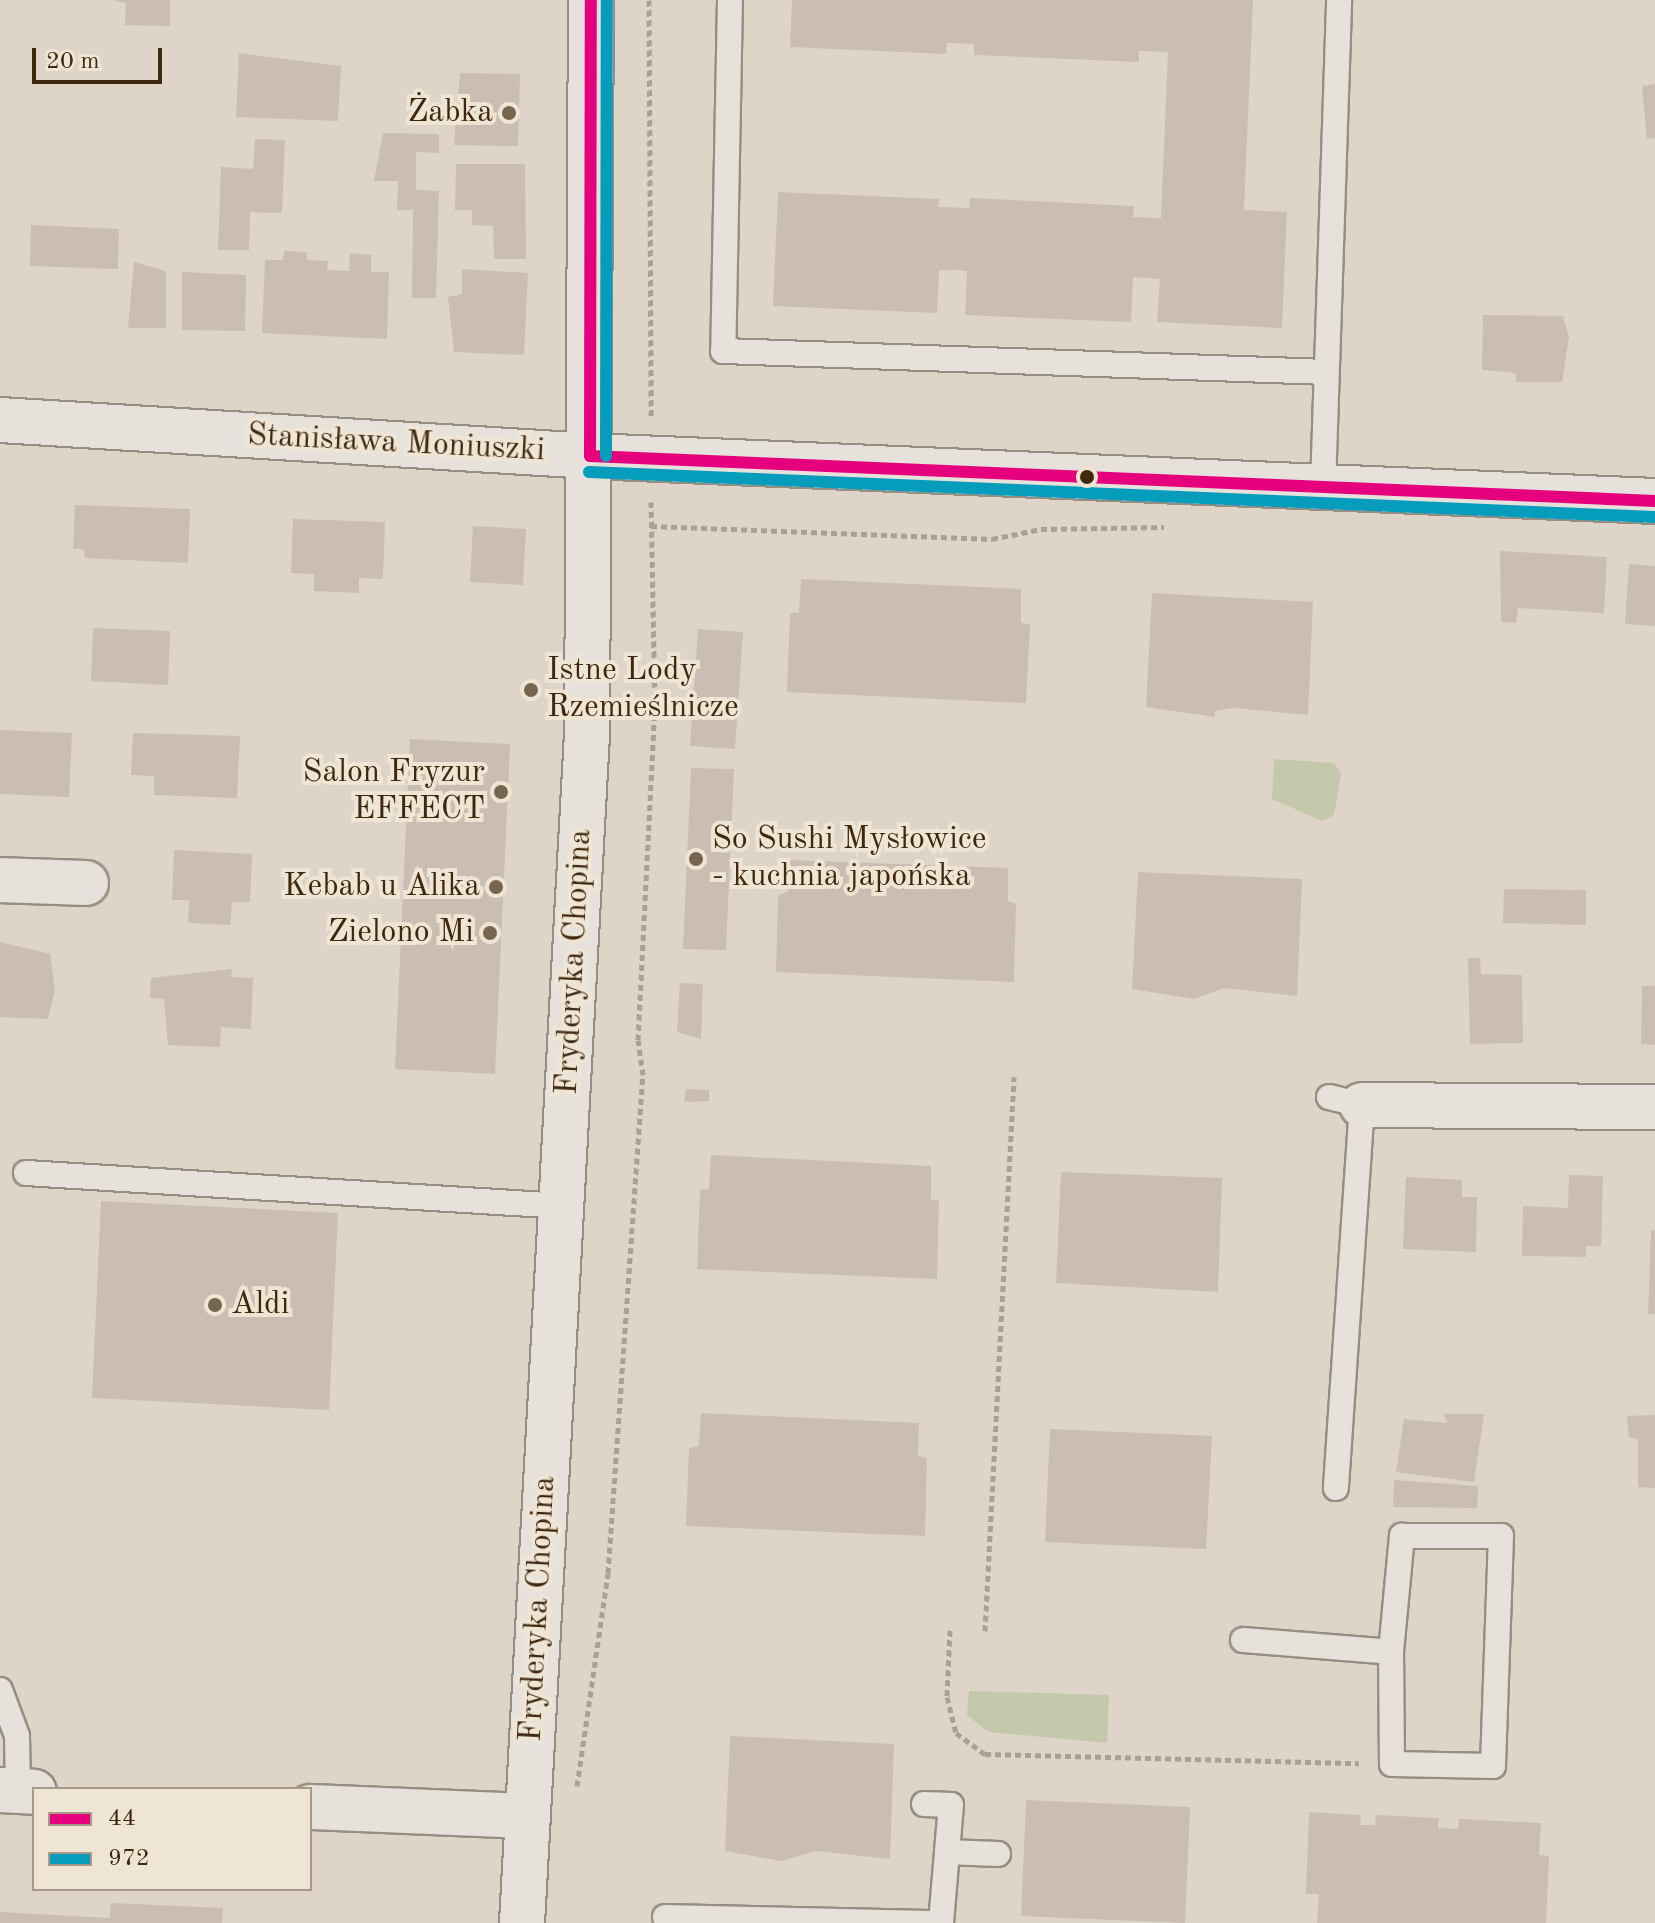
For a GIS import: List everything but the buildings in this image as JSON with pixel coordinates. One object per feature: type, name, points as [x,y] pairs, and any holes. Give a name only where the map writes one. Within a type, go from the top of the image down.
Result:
[{"type":"street","name":"Fryderyka Chopina","points":[[522,1923],[587,734],[591,0]]},
{"type":"street","name":"Stanisława Moniuszki","points":[[0,420],[590,456],[1655,501]]},
{"type":"street","points":[[0,880],[86,883]]},
{"type":"street","points":[[1345,1101],[1655,1107]]},
{"type":"street","points":[[312,1807],[528,1816]]},
{"type":"lane","points":[[730,0],[723,351],[1326,372]]},
{"type":"lane","points":[[1323,487],[1339,0]]},
{"type":"lane","points":[[1336,1488],[1345,1101]]},
{"type":"lane","points":[[26,1173],[562,1206]]},
{"type":"lane","points":[[1402,1536],[1501,1536],[1493,1766],[1392,1764],[1391,1652],[1402,1536]]},
{"type":"lane","points":[[1243,1640],[1391,1652]]},
{"type":"lane","points":[[0,1690],[17,1736],[17,1791]]},
{"type":"lane","points":[[665,1917],[940,1923],[951,1805],[924,1804]]},
{"type":"lane","points":[[947,1852],[998,1854]]},
{"type":"path","points":[[649,0],[651,433]]},
{"type":"path","points":[[575,1801],[608,1573],[643,1075],[638,1040],[657,560],[651,526],[651,497]]},
{"type":"path","points":[[651,526],[992,539],[1041,529],[1137,532],[1179,524]]},
{"type":"path","points":[[985,1631],[1014,1077]]},
{"type":"path","points":[[950,1630],[947,1697],[956,1733],[985,1754],[1392,1764]]},
{"type":"green space","points":[[1274,759],[1334,763],[1341,773],[1334,815],[1322,821],[1272,799]]},
{"type":"green space","points":[[969,1691],[1109,1695],[1107,1743],[988,1732],[967,1715]]},
{"type":"transit line","name":"44","points":[[590,456],[591,0]]},
{"type":"transit line","name":"972","points":[[606,456],[607,0]]},
{"type":"transit line","name":"44","points":[[590,456],[1655,501]]},
{"type":"transit line","name":"972","points":[[589,472],[1654,517]]},
{"type":"place","name":"Żabka","points":[[509,113]]},
{"type":"place","name":"Istne Lody Rzemieślnicze","points":[[531,690]]},
{"type":"place","name":"Salon Fryzur EFFECT","points":[[501,792]]},
{"type":"place","name":"So Sushi Mysłowice - kuchnia japońska","points":[[696,859]]},
{"type":"place","name":"Kebab u Alika","points":[[496,887]]},
{"type":"place","name":"Zielono Mi","points":[[490,933]]},
{"type":"place","name":"Aldi","points":[[215,1305]]}]
